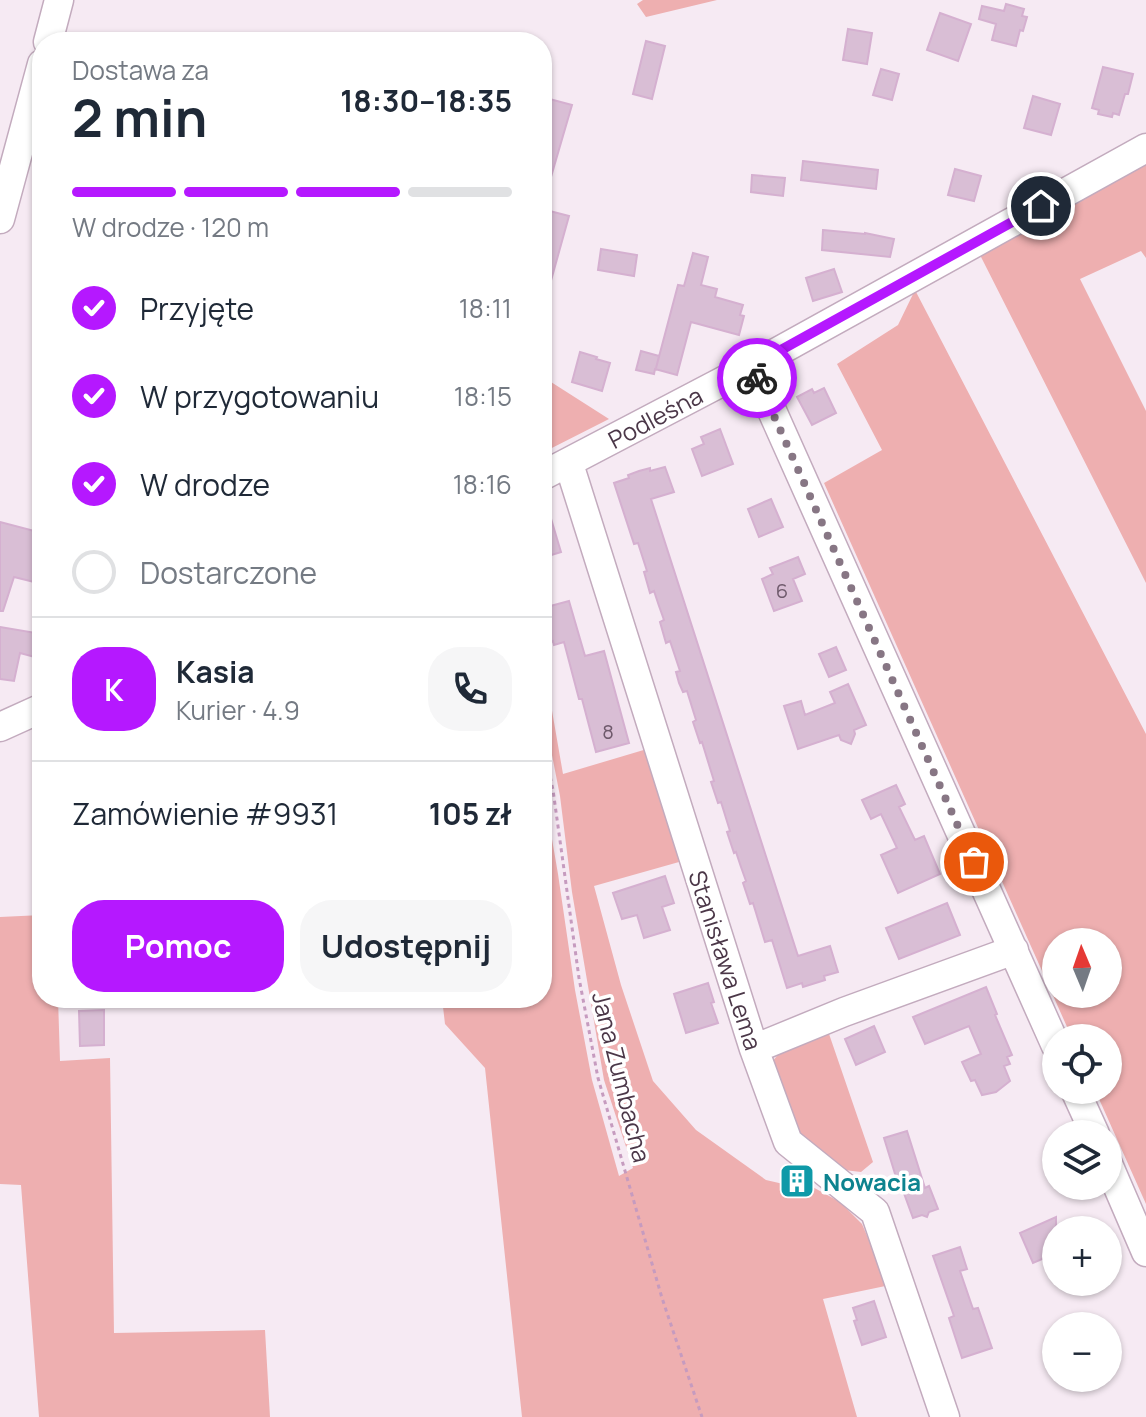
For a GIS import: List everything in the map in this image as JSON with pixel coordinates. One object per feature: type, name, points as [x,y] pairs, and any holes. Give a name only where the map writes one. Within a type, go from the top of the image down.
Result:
[{"type":"street","points":[[51,32],[59,0]]},
{"type":"street","points":[[0,219],[32,101]]},
{"type":"street","name":"Podleśna","points":[[552,472],[752,366],[1146,148]]},
{"type":"street","points":[[752,366],[1046,1024]]},
{"type":"street","name":"Stanisława Lema","points":[[569,464],[754,1049],[788,1142],[875,1212],[945,1417]]},
{"type":"street","points":[[0,727],[32,713]]},
{"type":"street","points":[[754,1049],[844,1012],[1014,950]]},
{"type":"street","points":[[1122,1196],[1146,1252]]},
{"type":"path","name":"Jana Zumbacha","points":[[552,785],[579,978],[598,1078],[662,1298],[702,1417]]},
{"type":"shaded area","points":[[643,0],[717,0],[646,17],[637,4]]},
{"type":"shaded area","points":[[1146,159],[1146,258],[1141,251],[1080,279],[1146,411],[1146,583],[979,253]]},
{"type":"shaded area","points":[[915,290],[1146,734],[1146,1204],[1122,1150],[1122,1120],[1108,1120],[1101,1104],[1122,1104],[1122,1024],[1066,1024],[1059,1008],[1122,1008],[1122,928],[1042,928],[1042,971],[824,483],[882,450],[837,364],[898,325]]},
{"type":"shaded area","points":[[552,383],[609,419],[552,448]]},
{"type":"shaded area","points":[[552,711],[563,774],[647,749],[679,862],[594,886],[621,985],[653,1081],[696,1130],[766,1180],[792,1186],[809,1185],[840,1202],[862,1224],[874,1252],[895,1284],[823,1299],[857,1417],[522,1417],[485,1068],[445,1024],[443,1008],[552,1008],[552,839],[592,1080],[619,1176],[633,1168],[604,1080],[572,892],[552,755]]},
{"type":"shaded area","points":[[32,915],[32,1008],[58,1008],[60,1061],[110,1058],[114,1333],[265,1330],[270,1417],[39,1417],[21,1185],[0,1184],[0,917]]},
{"type":"shaded area","points":[[828,1031],[873,1162],[861,1172],[844,1170],[793,1134],[772,1062],[780,1052]]},
{"type":"building","points":[[1006,4],[1024,9],[1022,16],[1027,17],[1016,46],[992,40],[996,24],[979,19],[982,6],[1004,11]]},
{"type":"building","points":[[940,13],[971,24],[958,61],[927,50]]},
{"type":"building","points":[[848,29],[872,33],[867,64],[843,60]]},
{"type":"building","points":[[646,41],[665,46],[652,99],[633,94]]},
{"type":"building","points":[[1103,67],[1133,74],[1119,115],[1113,113],[1112,117],[1098,114],[1099,110],[1092,108]]},
{"type":"building","points":[[881,69],[899,74],[892,100],[873,95]]},
{"type":"building","points":[[1033,96],[1060,104],[1051,135],[1024,128]]},
{"type":"building","points":[[552,100],[572,105],[552,173]]},
{"type":"building","points":[[803,161],[878,170],[876,189],[801,180]]},
{"type":"building","points":[[955,169],[981,176],[974,201],[948,195]]},
{"type":"building","points":[[752,175],[785,178],[783,196],[751,192]]},
{"type":"building","points":[[552,212],[569,216],[552,277]]},
{"type":"building","points":[[823,230],[894,239],[890,257],[822,250]]},
{"type":"building","points":[[601,249],[637,255],[634,276],[598,270]]},
{"type":"building","points":[[693,253],[708,257],[701,285],[717,289],[715,297],[743,305],[740,315],[744,316],[739,335],[691,322],[677,375],[655,369],[654,374],[636,370],[641,351],[659,356],[656,368],[678,285],[684,286]]},
{"type":"building","points":[[834,269],[842,292],[813,301],[806,278]]},
{"type":"building","points":[[580,352],[610,363],[602,391],[572,382]]},
{"type":"building","points":[[824,388],[836,413],[812,425],[797,397],[812,389],[814,393]]},
{"type":"building","points":[[720,429],[733,464],[702,476],[692,449],[704,444],[701,437]]},
{"type":"building","points":[[665,467],[674,492],[651,499],[798,956],[830,946],[838,972],[803,987],[802,983],[787,988],[772,940],[765,942],[753,903],[750,904],[743,883],[746,881],[727,832],[730,831],[693,722],[696,720],[687,691],[683,692],[679,683],[676,672],[680,671],[660,622],[664,620],[654,591],[650,593],[638,543],[634,544],[614,483],[639,471]]},
{"type":"building","points":[[771,499],[783,527],[759,537],[748,509]]},
{"type":"building","points":[[0,522],[32,530],[32,582],[14,577],[3,611],[0,611]]},
{"type":"building","points":[[552,522],[561,552],[552,555]]},
{"type":"building","points":[[798,557],[805,574],[793,579],[802,601],[774,611],[762,579],[773,574],[770,568]]},
{"type":"building","points":[[569,601],[585,656],[604,651],[629,743],[596,752],[564,642],[554,645],[552,642],[552,606]]},
{"type":"building","points":[[0,627],[32,632],[32,656],[20,653],[14,681],[0,679]]},
{"type":"building","points":[[836,647],[846,670],[829,677],[819,654]]},
{"type":"building","points":[[848,684],[866,725],[854,730],[851,744],[841,740],[839,735],[798,749],[784,706],[801,701],[805,715],[835,703],[830,692]]},
{"type":"building","points":[[896,785],[905,804],[899,807],[915,840],[924,836],[940,874],[898,893],[881,855],[897,848],[881,814],[871,819],[862,800]]},
{"type":"building","points":[[665,876],[674,903],[662,907],[670,930],[644,938],[637,915],[622,919],[613,893]]},
{"type":"building","points":[[947,903],[960,935],[899,959],[886,928]]},
{"type":"building","points":[[708,983],[718,1023],[686,1033],[674,994]]},
{"type":"building","points":[[986,987],[1012,1055],[1007,1057],[1010,1064],[1004,1066],[1010,1081],[996,1092],[982,1095],[962,1062],[981,1054],[969,1026],[925,1044],[913,1017]]},
{"type":"building","points":[[104,1010],[104,1045],[80,1046],[79,1011]]},
{"type":"building","points":[[874,1026],[885,1052],[856,1065],[845,1039]]},
{"type":"building","points":[[907,1131],[925,1188],[929,1186],[938,1209],[929,1212],[927,1217],[913,1218],[884,1138]]},
{"type":"building","points":[[1042,1223],[1042,1259],[1033,1263],[1020,1233]]},
{"type":"building","points":[[960,1247],[967,1269],[960,1271],[973,1309],[978,1308],[992,1348],[962,1358],[949,1318],[954,1316],[933,1256]]},
{"type":"building","points":[[874,1301],[886,1337],[862,1345],[853,1308]]},
{"type":"way so far","points":[[757,378],[974,862]]},
{"type":"place","name":"Nowacia","points":[[797,1181]]},
{"type":"route","points":[[757,378],[752,366],[1041,206]]}]
